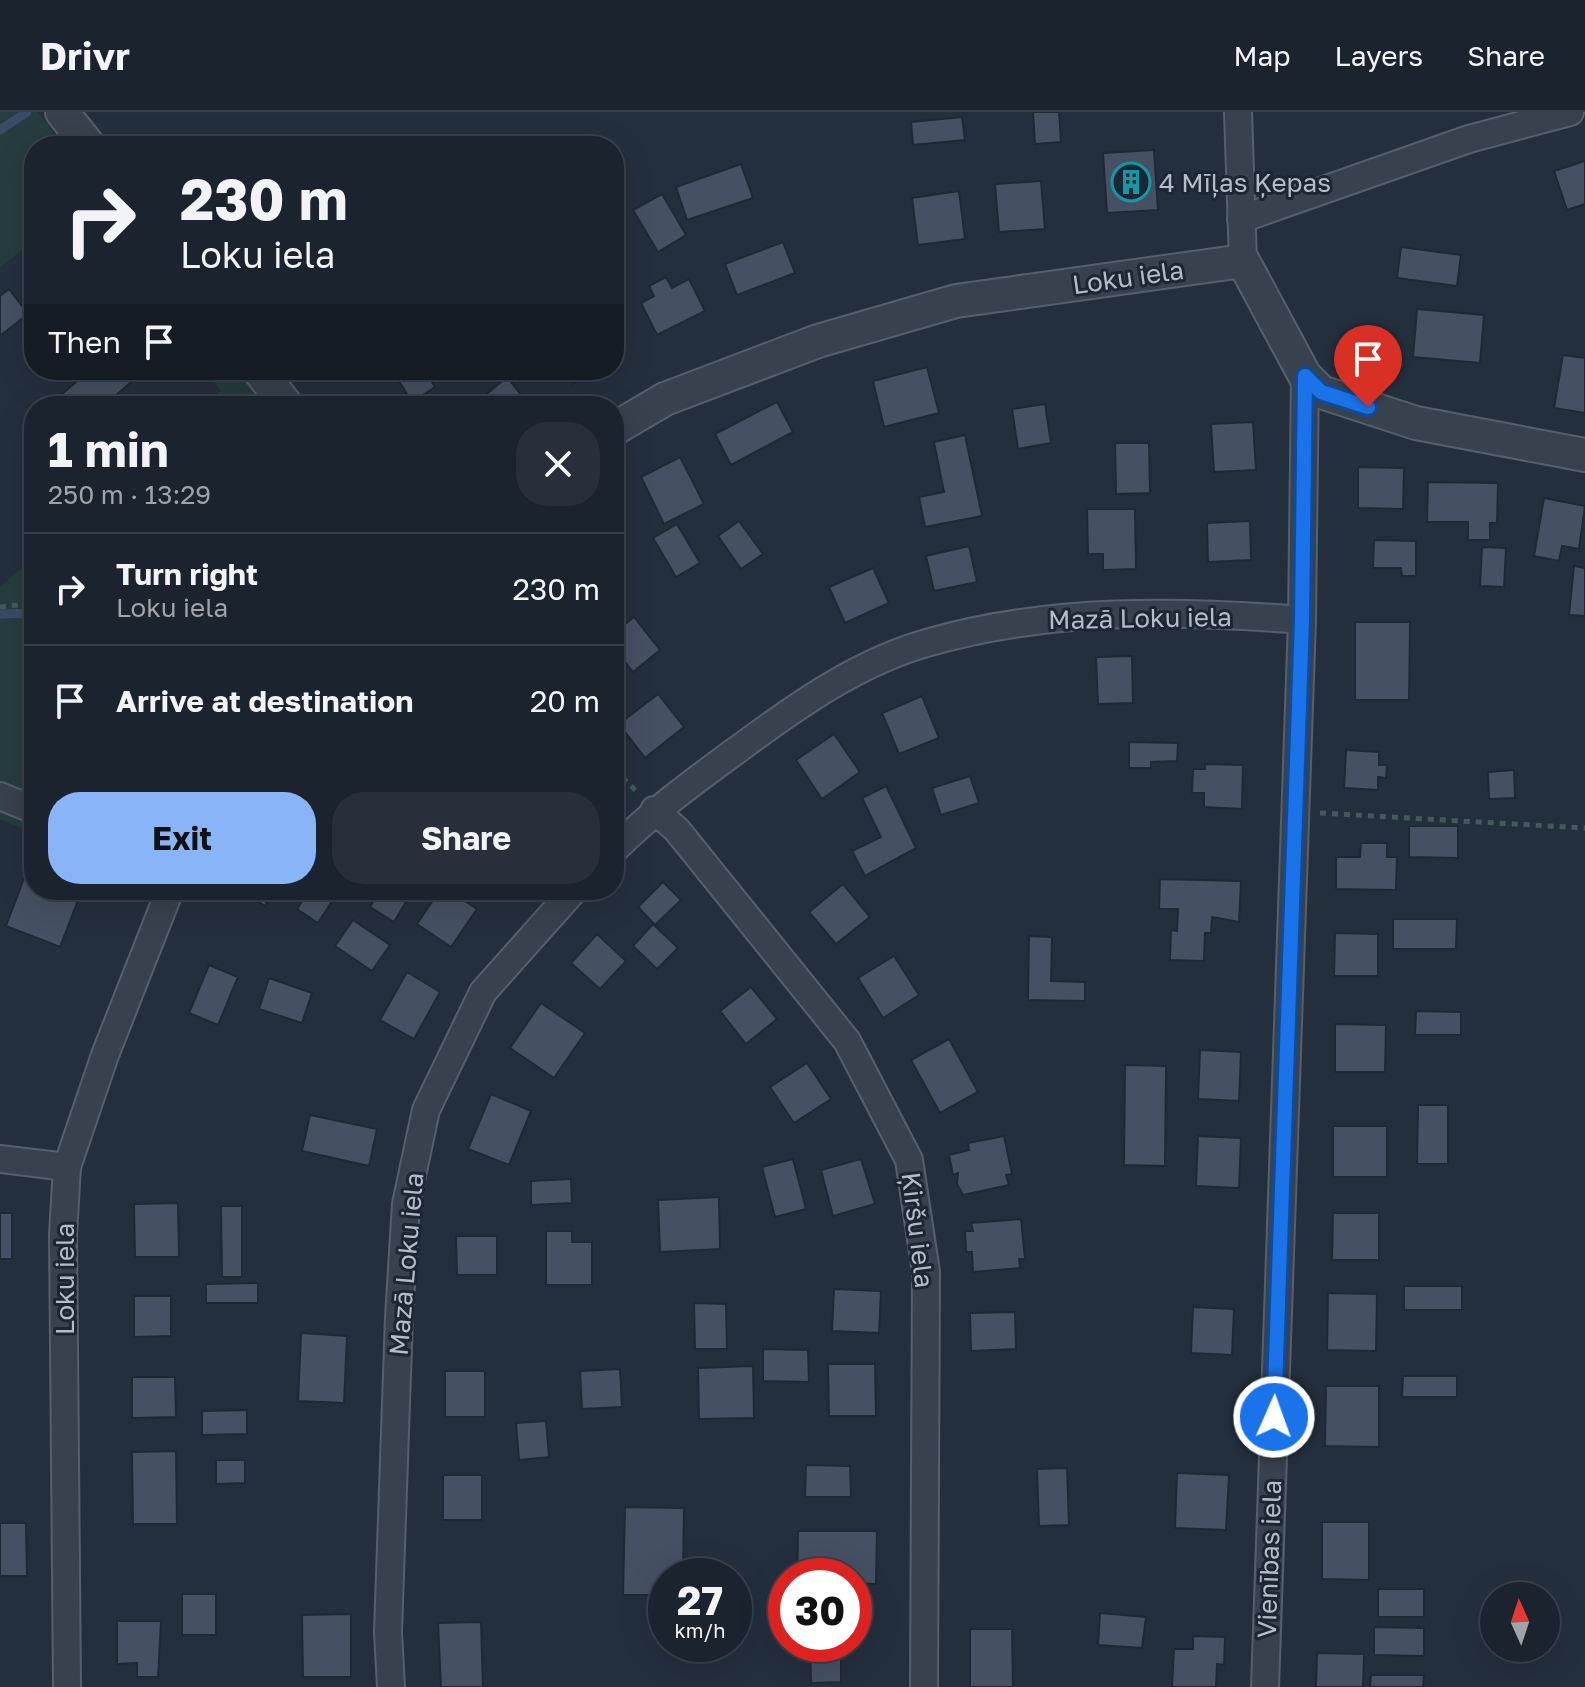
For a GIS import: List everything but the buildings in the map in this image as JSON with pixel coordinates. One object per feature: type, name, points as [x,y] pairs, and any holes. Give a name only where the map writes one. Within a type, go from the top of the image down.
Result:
[{"type":"street","points":[[62,112],[81,136]]},
{"type":"street","points":[[1238,112],[1243,261],[1305,376],[1321,392],[1416,423],[1585,455]]},
{"type":"street","points":[[1241,219],[1469,139],[1570,112]]},
{"type":"street","name":"Loku iela","points":[[624,423],[665,399],[818,341],[956,301],[1243,261]]},
{"type":"street","name":"Vienības iela","points":[[1265,1687],[1302,620],[1305,376]]},
{"type":"street","points":[[267,380],[279,396]]},
{"type":"street","name":"Mazā Loku iela","points":[[624,840],[654,810],[819,690],[928,642],[1050,616],[1250,616],[1302,620]]},
{"type":"street","points":[[0,796],[24,806]]},
{"type":"street","name":"Ķiršu iela","points":[[654,810],[677,830],[847,1041],[909,1160],[926,1272],[924,1687]]},
{"type":"street","name":"Loku iela","points":[[67,1687],[63,1234],[67,1167],[105,1055],[166,900]]},
{"type":"street","name":"Mazā Loku iela","points":[[391,1687],[388,1632],[406,1204],[426,1110],[483,992],[565,900]]},
{"type":"street","points":[[0,1159],[67,1167]]},
{"type":"path","points":[[0,607],[24,604]]},
{"type":"path","points":[[1295,812],[1585,828]]},
{"type":"green space","points":[[0,112],[38,112],[56,136],[24,136],[24,248],[0,268]]},
{"type":"green space","points":[[213,380],[245,380],[257,396],[215,396],[221,391]]},
{"type":"green space","points":[[24,566],[24,830],[0,819],[0,587]]},
{"type":"waterway","points":[[0,130],[27,112]]},
{"type":"waterway","points":[[0,614],[24,613]]},
{"type":"place","name":"4 Mīļas Ķepas","points":[[1131,182]]},
{"type":"route","points":[[1274,1417],[1302,620],[1305,376],[1321,392],[1368,407]]}]
